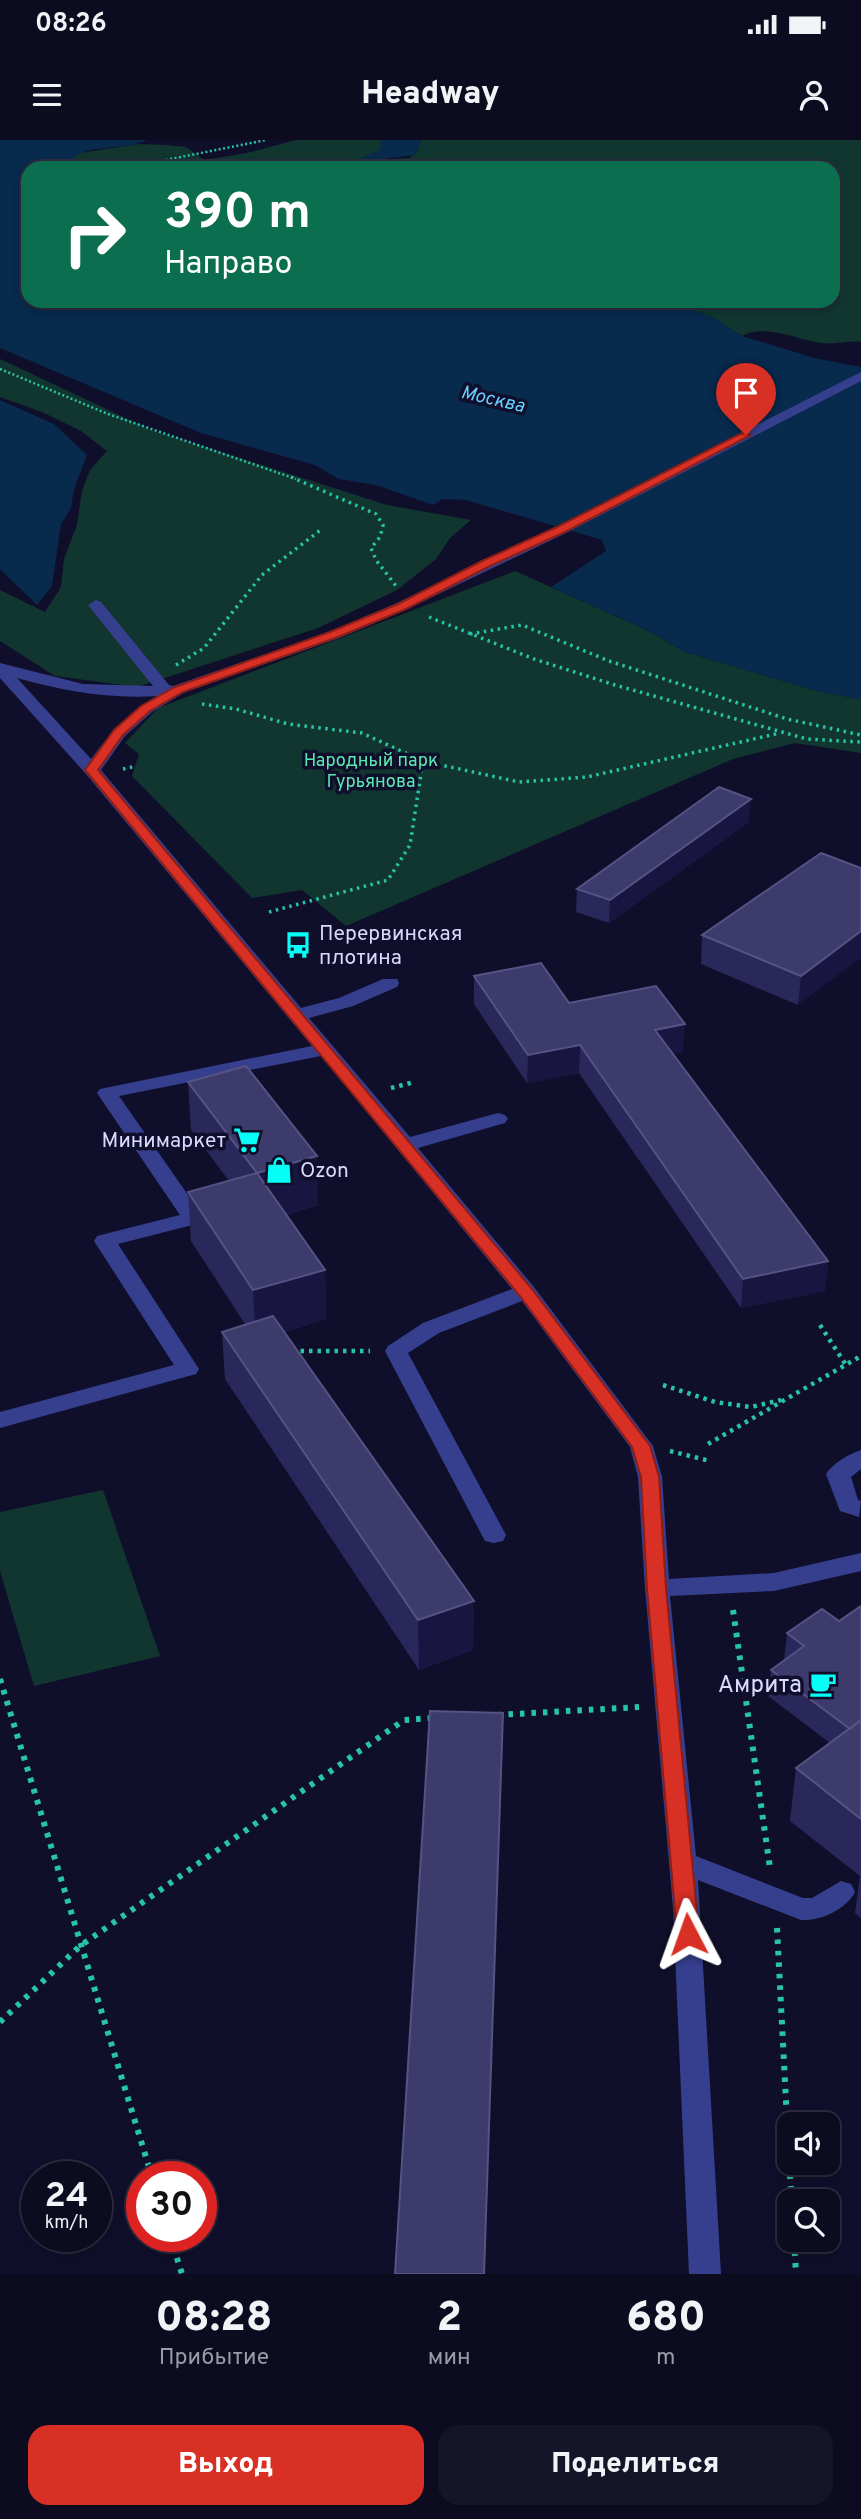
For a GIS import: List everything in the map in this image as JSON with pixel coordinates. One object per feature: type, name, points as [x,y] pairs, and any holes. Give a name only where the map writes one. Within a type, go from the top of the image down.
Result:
[{"type":"street","points":[[0,668],[64,687],[99,693],[134,694],[334,635],[407,604],[561,530],[861,376]]},
{"type":"street","points":[[96,606],[166,686]]},
{"type":"street","points":[[0,668],[92,770],[326,1049],[526,1292],[641,1446],[650,1477],[657,1588],[683,1862],[705,2274]]},
{"type":"street","points":[[92,770],[119,733],[146,709],[166,686]]},
{"type":"street","points":[[297,1015],[346,1002],[390,983]]},
{"type":"street","points":[[0,1420],[188,1369],[105,1241],[193,1218],[107,1093],[326,1049]]},
{"type":"street","points":[[405,1145],[498,1119]]},
{"type":"street","points":[[494,1535],[396,1351],[431,1328],[526,1292]]},
{"type":"street","points":[[859,1509],[849,1505],[838,1474],[861,1458]]},
{"type":"street","points":[[657,1588],[774,1582],[861,1562]]},
{"type":"street","points":[[683,1862],[801,1909],[812,1910],[824,1905],[841,1892]]},
{"type":"path","points":[[161,161],[266,140]]},
{"type":"path","points":[[0,369],[108,414],[296,479],[376,514],[383,525],[380,537],[371,548],[376,560],[407,604],[469,634],[598,680],[730,716],[780,733],[832,743],[861,741]]},
{"type":"path","points":[[166,686],[204,648],[262,575],[323,528]]},
{"type":"path","points":[[469,634],[522,625],[608,661],[787,719],[861,735]]},
{"type":"path","points":[[196,703],[236,709],[288,724],[362,733],[424,761],[519,782],[587,777],[780,733]]},
{"type":"path","points":[[269,912],[387,880],[410,845],[424,761]]},
{"type":"path","points":[[820,1325],[846,1365]]},
{"type":"path","points":[[283,1351],[396,1351]]},
{"type":"path","points":[[708,1444],[861,1356]]},
{"type":"path","points":[[663,1385],[715,1402],[751,1407],[786,1399]]},
{"type":"path","points":[[0,1679],[147,2161]]},
{"type":"path","points":[[487,1715],[668,1705]]},
{"type":"path","points":[[0,2022],[80,1947],[404,1720],[445,1717]]},
{"type":"path","points":[[175,2252],[182,2274]]},
{"type":"path","points":[[795,2252],[796,2274]]},
{"type":"green space","points":[[296,140],[381,140],[381,150],[356,161],[73,161],[79,153],[140,144],[186,147],[204,160],[247,153]]},
{"type":"green space","points":[[421,140],[861,140],[861,342],[822,343],[761,331],[742,336],[714,318],[688,308],[840,308],[840,161],[374,160],[409,158],[417,152]]},
{"type":"green space","points":[[0,359],[149,429],[387,505],[471,520],[450,538],[436,559],[397,590],[318,628],[137,687],[55,676],[0,641],[0,590],[45,612],[61,587],[64,559],[77,525],[82,491],[90,470],[107,451],[81,431],[42,412],[0,397]]},
{"type":"green space","name":"Народный парк Гурьянова","points":[[515,571],[649,631],[685,652],[821,692],[861,699],[861,753],[795,743],[733,759],[346,926],[302,890],[252,898],[132,776],[139,754],[125,743],[158,708]]},
{"type":"green space","points":[[103,1490],[160,1656],[34,1686],[0,1571],[0,1512]]},
{"type":"water","name":"Москва","points":[[0,140],[147,140],[88,151],[73,158],[73,161],[21,161],[21,308],[688,308],[714,318],[742,336],[814,358],[861,367],[861,699],[821,692],[685,652],[649,631],[551,587],[606,551],[602,540],[466,500],[442,499],[433,505],[376,485],[339,479],[315,465],[201,433],[0,348]]},
{"type":"water","points":[[381,140],[421,140],[416,155],[356,161],[380,150]]},
{"type":"water","points":[[0,400],[54,424],[87,455],[74,489],[71,508],[61,524],[52,586],[37,605],[0,569]]},
{"type":"building","points":[[719,787],[751,799],[610,900],[577,889]]},
{"type":"building","points":[[821,853],[861,868],[861,931],[801,976],[702,935]]},
{"type":"building","points":[[541,963],[569,1003],[656,986],[685,1024],[655,1030],[828,1261],[743,1279],[580,1045],[528,1055],[474,976]]},
{"type":"building","points":[[246,1066],[317,1156],[257,1173],[188,1082]]},
{"type":"building","points":[[257,1173],[325,1270],[253,1290],[188,1192]]},
{"type":"building","points":[[273,1316],[474,1601],[418,1620],[222,1332]]},
{"type":"building","name":"Амрита","points":[[861,1606],[861,1720],[850,1729],[771,1670],[804,1646],[787,1633],[822,1609],[839,1621]]},
{"type":"building","points":[[430,1711],[503,1713],[484,2274],[395,2274]]},
{"type":"building","points":[[861,1720],[861,1819],[796,1768]]},
{"type":"place","name":"Перервинская плотина","points":[[298,945]]},
{"type":"place","name":"Минимаркет","points":[[247,1140]]},
{"type":"place","name":"Ozon","points":[[279,1170]]},
{"type":"place","name":"Амрита","points":[[823,1684]]},
{"type":"route","points":[[688,1934],[657,1588],[650,1477],[641,1446],[526,1292],[92,770],[119,733],[146,709],[179,689],[334,635],[402,606],[561,530],[746,435]]}]
